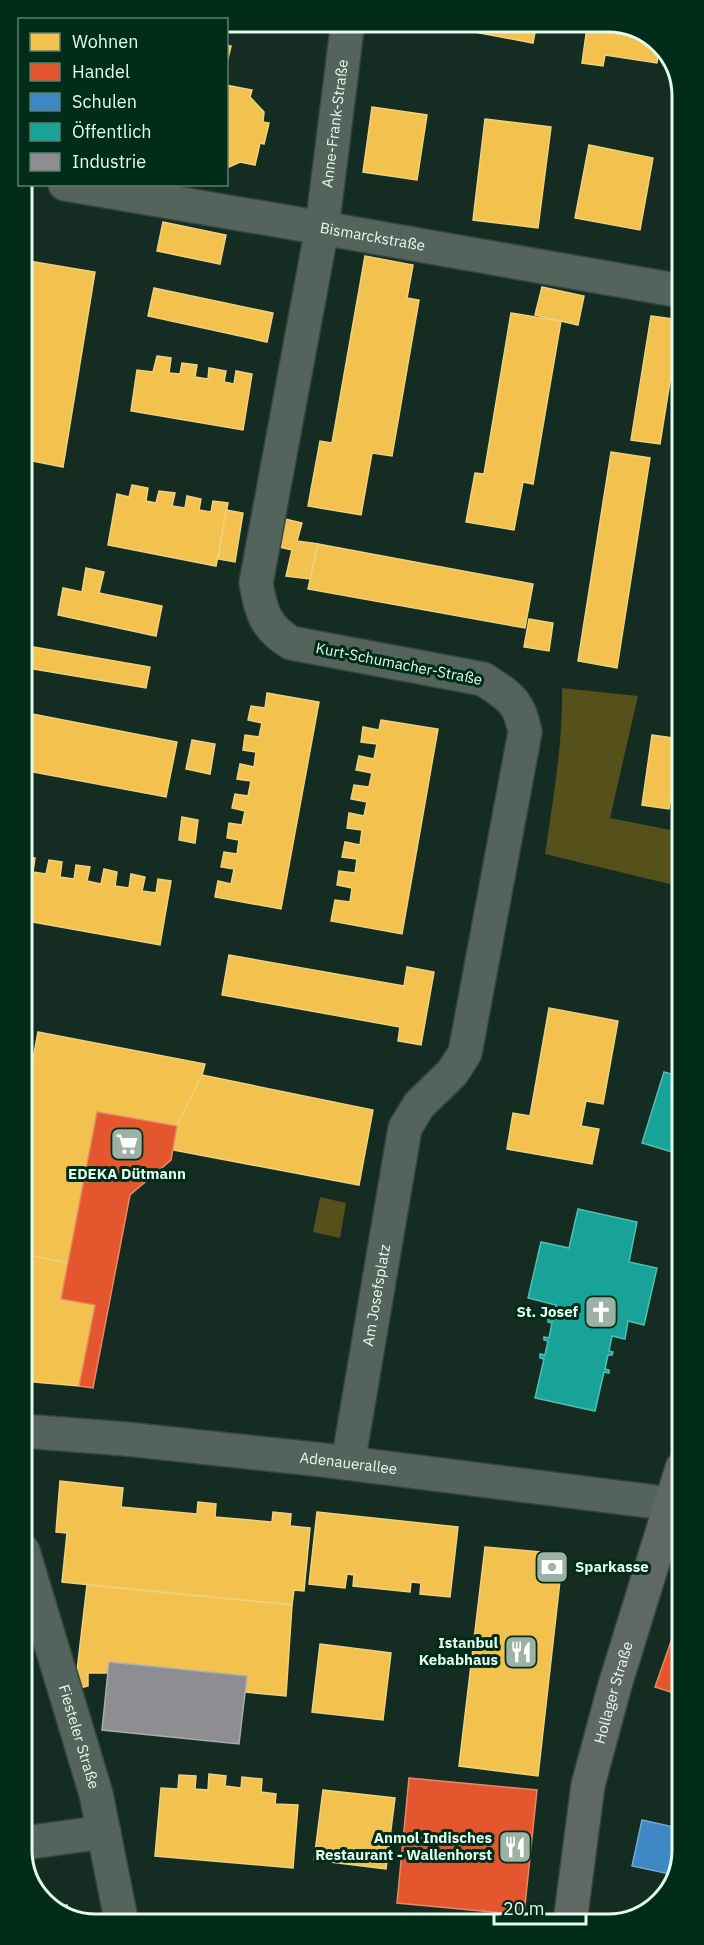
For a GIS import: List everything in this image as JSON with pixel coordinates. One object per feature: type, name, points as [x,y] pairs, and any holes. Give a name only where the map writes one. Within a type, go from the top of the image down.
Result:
[{"type":"main road","name":"Hollager Straße","points":[[571,1914],[588,1785],[615,1685],[672,1504]]},
{"type":"street","name":"Anne-Frank-Straße","points":[[322,228],[347,32]]},
{"type":"street","name":"Bismarckstraße","points":[[77,186],[672,289]]},
{"type":"street","name":"Kurt-Schumacher-Straße","points":[[322,228],[256,583],[261,611],[276,633],[291,642],[483,679],[510,696],[521,714],[525,732],[465,1053],[452,1073],[419,1106],[405,1128]]},
{"type":"street","name":"Am Josefsplatz","points":[[348,1463],[405,1128]]},
{"type":"street","name":"Adenauerallee","points":[[32,1432],[126,1439],[348,1463],[672,1504]]},
{"type":"street","name":"Fiesteler Straße","points":[[32,1581],[96,1794],[120,1913]]},
{"type":"street","points":[[32,1843],[104,1832]]},
{"type":"shaded area","points":[[562,688],[638,696],[610,818],[672,830],[672,885],[545,854],[559,751]]},
{"type":"shaded area","points":[[320,1197],[346,1203],[340,1238],[313,1232]]},
{"type":"building: Wohnen","points":[[474,32],[535,32],[533,43]]},
{"type":"building: Wohnen","points":[[586,32],[613,32],[633,36],[658,54],[657,63],[605,55],[603,66],[582,63]]},
{"type":"building: Wohnen","points":[[228,85],[252,90],[250,97],[264,112],[263,122],[269,123],[264,144],[260,143],[255,165],[240,162],[229,167]]},
{"type":"building: Wohnen","points":[[372,107],[427,115],[417,180],[363,172]]},
{"type":"building: Wohnen","points":[[485,119],[551,127],[538,228],[473,220]]},
{"type":"building: Wohnen","points":[[589,145],[653,158],[640,230],[575,218]]},
{"type":"building: Wohnen","points":[[163,222],[226,235],[220,264],[157,251]]},
{"type":"building: Wohnen","points":[[365,256],[413,265],[407,298],[419,300],[392,456],[372,453],[361,515],[308,506],[320,441],[332,443]]},
{"type":"building: Wohnen","points":[[32,262],[95,272],[63,467],[32,461]]},
{"type":"building: Wohnen","points":[[542,287],[584,296],[578,325],[535,315]]},
{"type":"building: Wohnen","points":[[154,288],[273,313],[267,342],[148,316]]},
{"type":"building: Wohnen","points":[[511,313],[561,321],[533,484],[523,482],[514,530],[466,522],[475,473],[484,474]]},
{"type":"building: Wohnen","points":[[651,316],[672,319],[672,370],[660,444],[631,440]]},
{"type":"building: Wohnen","points":[[157,356],[171,358],[169,373],[180,374],[182,363],[197,365],[195,377],[208,379],[209,368],[226,371],[224,382],[234,384],[236,371],[252,374],[243,430],[131,411],[137,370],[153,372]]},
{"type":"building: Wohnen","points":[[611,452],[650,458],[617,668],[578,661]]},
{"type":"building: Wohnen","points":[[132,485],[148,488],[146,501],[156,503],[159,491],[175,493],[172,506],[185,508],[187,496],[201,499],[199,510],[211,512],[213,501],[228,503],[216,566],[108,545],[117,494],[129,497]]},
{"type":"building: Wohnen","points":[[226,510],[243,513],[235,562],[218,559]]},
{"type":"building: Wohnen","points":[[285,519],[302,523],[297,541],[318,544],[310,579],[286,576],[292,550],[279,547]]},
{"type":"building: Wohnen","points":[[318,544],[533,584],[525,628],[308,589]]},
{"type":"building: Wohnen","points":[[86,568],[104,572],[99,593],[162,606],[156,636],[58,615],[63,588],[82,592]]},
{"type":"building: Wohnen","points":[[529,619],[553,623],[549,651],[524,647]]},
{"type":"building: Wohnen","points":[[32,647],[150,667],[146,688],[32,669]]},
{"type":"building: Wohnen","points":[[267,693],[319,702],[281,909],[215,897],[218,881],[231,884],[234,869],[221,867],[224,852],[237,854],[239,840],[227,838],[229,823],[242,825],[245,811],[232,808],[235,794],[248,796],[251,781],[237,779],[240,764],[254,767],[256,752],[243,750],[245,735],[259,737],[262,723],[248,720],[251,706],[265,708]]},
{"type":"building: Wohnen","points":[[32,714],[177,742],[166,797],[32,772]]},
{"type":"building: Wohnen","points":[[381,720],[438,729],[402,934],[331,921],[335,900],[350,902],[352,888],[337,885],[339,871],[355,873],[357,859],[342,857],[345,842],[360,845],[362,830],[347,828],[349,813],[364,816],[367,802],[351,799],[354,785],[369,787],[372,773],[356,770],[359,756],[374,759],[377,744],[361,742],[363,727],[379,730]]},
{"type":"building: Wohnen","points":[[652,735],[672,738],[672,790],[669,809],[642,805]]},
{"type":"building: Wohnen","points":[[192,740],[215,744],[210,774],[186,769]]},
{"type":"building: Wohnen","points":[[182,817],[198,820],[195,843],[179,840]]},
{"type":"building: Wohnen","points":[[32,857],[35,858],[33,872],[46,874],[49,860],[62,862],[60,877],[74,879],[76,865],[90,867],[87,881],[101,884],[104,869],[117,872],[115,886],[129,888],[131,874],[145,877],[142,891],[156,893],[158,879],[171,881],[160,945],[32,922]]},
{"type":"building: Wohnen","points":[[229,955],[404,986],[407,967],[434,972],[421,1045],[398,1041],[400,1027],[222,995]]},
{"type":"building: Wohnen","points":[[549,1008],[618,1021],[603,1104],[586,1101],[581,1126],[599,1129],[592,1164],[507,1149],[513,1113],[530,1116]]},
{"type":"building: Wohnen","points":[[38,1032],[205,1064],[177,1126],[97,1112],[68,1263],[32,1256],[32,1064]]},
{"type":"building: Wohnen","points":[[202,1075],[373,1110],[359,1185],[173,1150],[177,1126]]},
{"type":"building: Wohnen","points":[[32,1256],[68,1263],[61,1299],[95,1305],[79,1386],[32,1382]]},
{"type":"building: Wohnen","points":[[60,1481],[123,1488],[121,1507],[197,1514],[198,1502],[216,1504],[215,1517],[272,1522],[273,1512],[291,1514],[290,1526],[310,1528],[304,1591],[294,1590],[292,1605],[62,1582],[67,1533],[56,1532]]},
{"type":"building: Wohnen","points":[[317,1512],[458,1527],[450,1597],[420,1594],[421,1583],[411,1582],[410,1592],[353,1586],[354,1575],[347,1574],[345,1588],[309,1584]]},
{"type":"building: Wohnen","points":[[485,1547],[563,1554],[538,1776],[459,1766]]},
{"type":"building: Wohnen","points":[[87,1585],[292,1605],[286,1696],[245,1692],[247,1676],[109,1662],[108,1673],[88,1673],[88,1686],[80,1688],[77,1671]]},
{"type":"building: Wohnen","points":[[320,1644],[391,1653],[383,1720],[312,1712]]},
{"type":"building: Wohnen","points":[[209,1774],[226,1776],[225,1786],[241,1788],[242,1777],[262,1779],[261,1792],[276,1794],[275,1804],[298,1805],[293,1868],[155,1856],[161,1788],[178,1789],[179,1775],[196,1776],[195,1789],[208,1790]]},
{"type":"building: Wohnen","points":[[323,1790],[395,1798],[386,1869],[314,1860]]},
{"type":"building: Handel","points":[[97,1112],[177,1126],[171,1160],[130,1195],[93,1388],[79,1386],[95,1305],[61,1299]]},
{"type":"building: Handel","points":[[672,1639],[672,1692],[655,1687]]},
{"type":"building: Handel","points":[[409,1778],[537,1790],[524,1914],[397,1903]]},
{"type":"building: Schulen","points":[[642,1820],[672,1827],[671,1862],[668,1874],[632,1866]]},
{"type":"building: Öffentlich","points":[[664,1072],[672,1074],[672,1152],[642,1143]]},
{"type":"building: Öffentlich","name":"St. Josef","points":[[578,1209],[637,1222],[629,1262],[657,1268],[644,1325],[628,1321],[625,1339],[612,1336],[609,1351],[613,1352],[612,1355],[608,1355],[605,1369],[609,1370],[609,1373],[604,1372],[595,1411],[535,1398],[544,1359],[540,1358],[540,1354],[545,1355],[548,1341],[544,1340],[544,1337],[549,1338],[552,1323],[548,1322],[548,1319],[553,1320],[556,1305],[528,1298],[541,1242],[569,1248]]},
{"type":"building: Industrie","points":[[109,1662],[247,1676],[239,1744],[102,1730]]},
{"type":"place","name":"EDEKA Dütmann","points":[[127,1144]]},
{"type":"place","name":"St. Josef","points":[[601,1312]]},
{"type":"place","name":"Sparkasse","points":[[552,1567]]},
{"type":"place","name":"Istanbul Kebabhaus","points":[[521,1652]]},
{"type":"place","name":"Anmol Indisches Restaurant - Wallenhorst","points":[[515,1847]]}]
